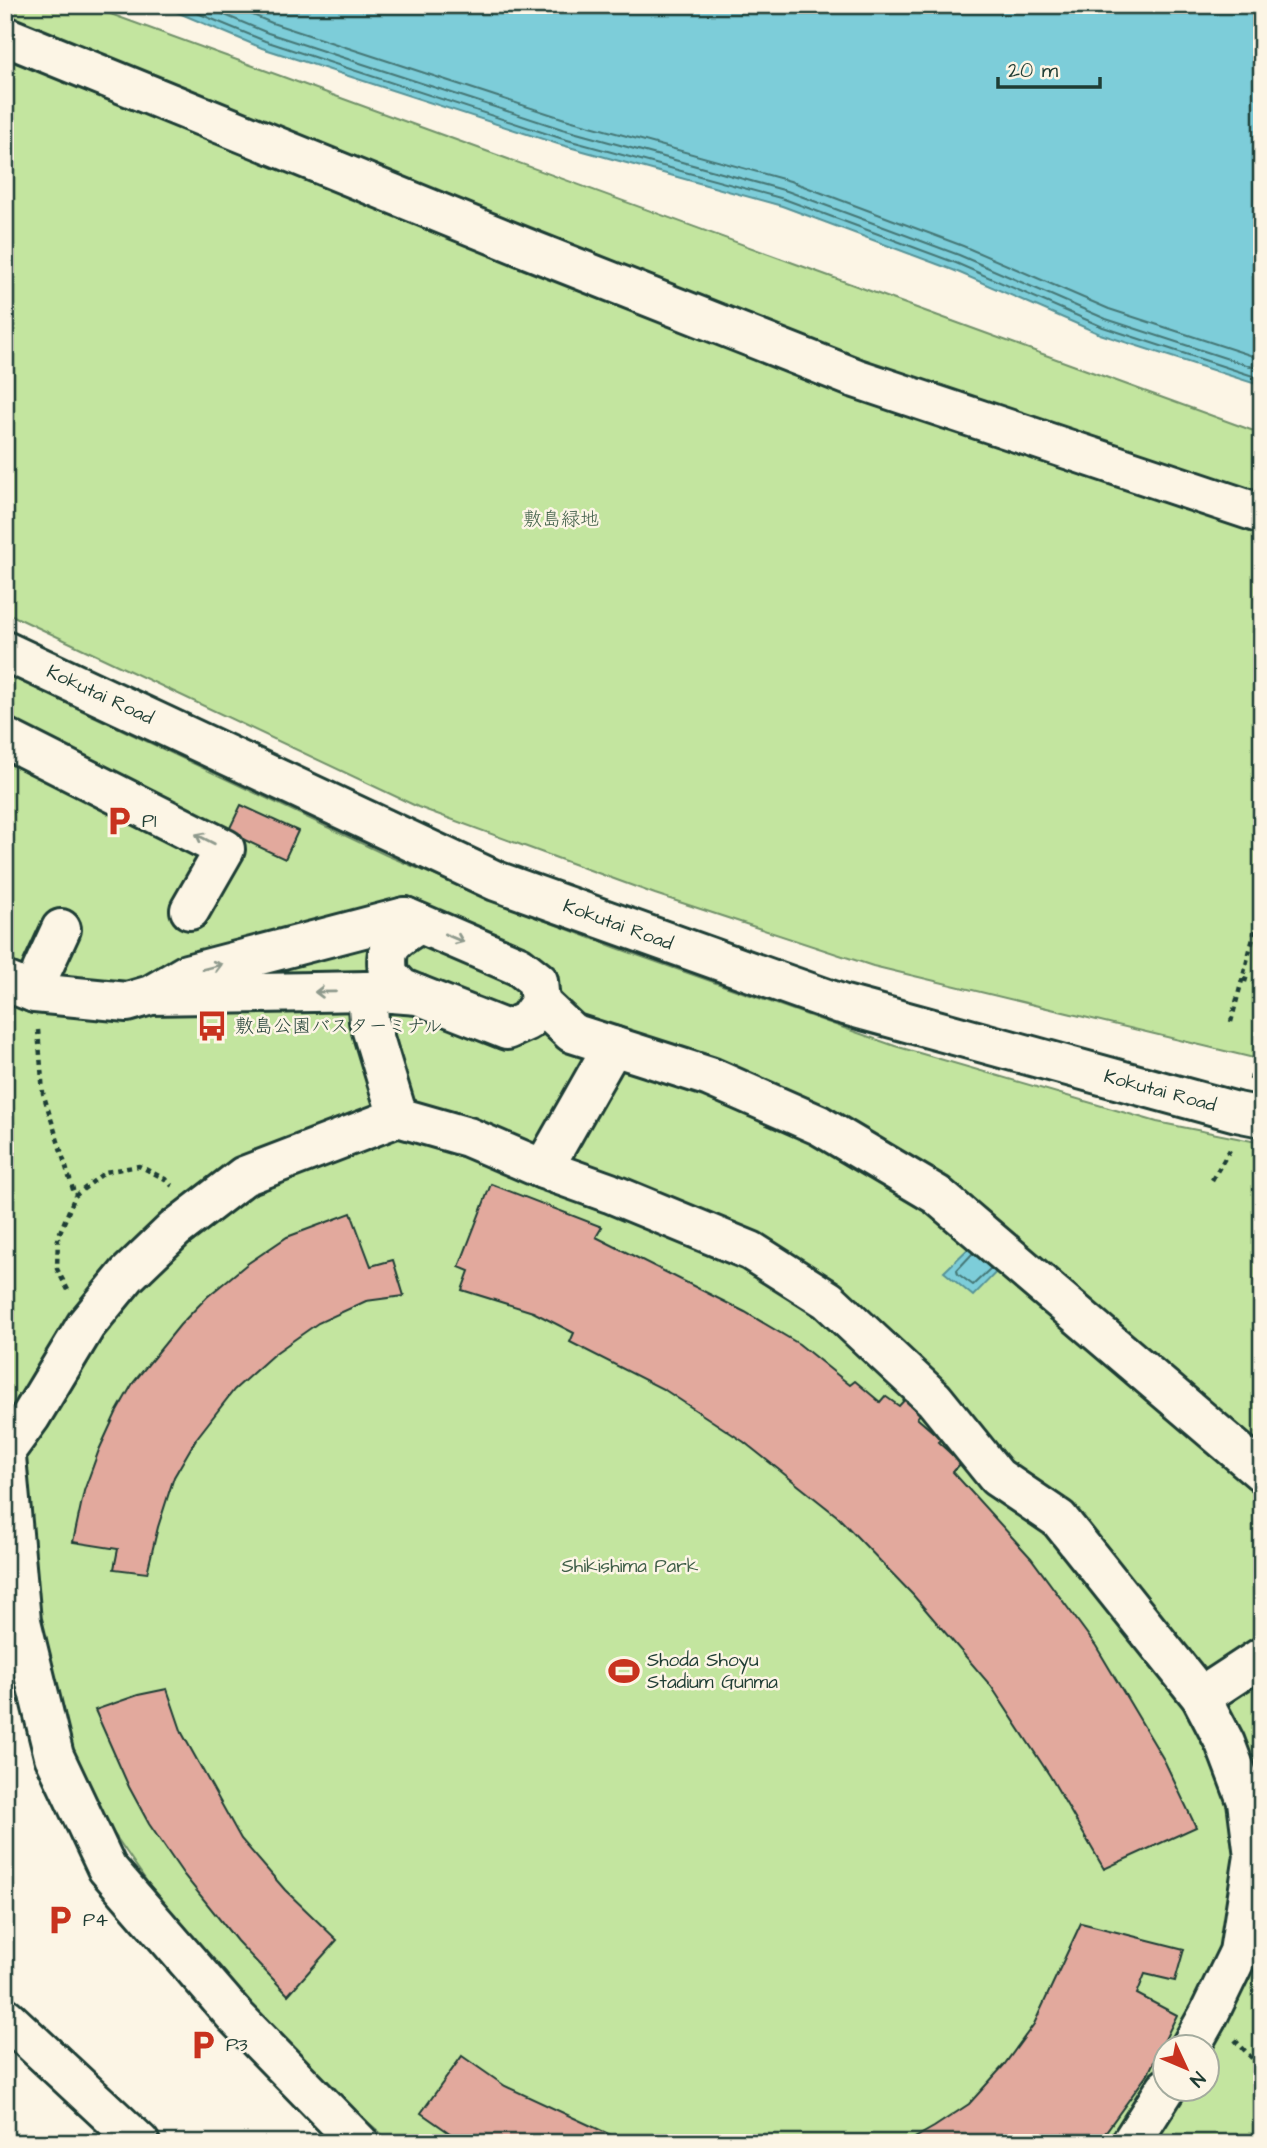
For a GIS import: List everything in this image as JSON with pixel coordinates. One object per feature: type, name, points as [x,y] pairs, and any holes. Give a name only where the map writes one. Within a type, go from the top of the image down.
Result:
[{"type":"street","points":[[5,36],[456,220],[855,377],[1262,514]]},
{"type":"street","name":"Kokutai Road","points":[[5,650],[496,881],[841,1004],[1249,1115]]},
{"type":"street","points":[[5,738],[225,849],[190,910]]},
{"type":"street","points":[[20,987],[127,1002],[151,995],[187,974],[405,917],[519,966],[538,981],[540,1003],[527,1021],[507,1030],[401,988],[388,974],[387,951],[390,944],[411,929],[405,917]]},
{"type":"street","points":[[5,955],[20,958],[26,955],[52,925],[42,970],[20,987]]},
{"type":"street","points":[[151,995],[367,991],[418,995]]},
{"type":"street","points":[[367,991],[369,1021],[398,1117]]},
{"type":"street","points":[[540,1003],[572,1033],[710,1077],[819,1125],[937,1195],[1262,1472]]},
{"type":"street","points":[[543,1169],[613,1046]]},
{"type":"street","points":[[359,2143],[236,2017],[107,1868],[54,1756],[13,1616],[6,1447],[31,1416],[86,1325],[127,1275],[174,1229],[244,1176],[398,1117],[468,1136],[543,1169],[610,1193],[751,1251],[828,1300],[934,1399],[997,1477],[1059,1518],[1201,1697],[1225,1743],[1247,1801],[1254,1856],[1251,1957],[1199,2032]]},
{"type":"street","points":[[1201,1697],[1262,1657]]},
{"type":"street","points":[[5,2017],[140,2143]]},
{"type":"street","points":[[1131,2143],[1157,2102]]},
{"type":"path","points":[[1231,1022],[1262,904]]},
{"type":"path","points":[[1243,979],[1262,985]]},
{"type":"path","points":[[20,987],[43,1093],[75,1196]]},
{"type":"path","points":[[1212,1180],[1249,1115],[1262,1034]]},
{"type":"path","points":[[86,1325],[57,1269],[58,1237],[75,1196],[105,1172],[139,1167],[167,1180],[197,1211]]},
{"type":"green space","name":"敷島緑地","points":[[5,5],[86,5],[1262,434],[1262,1060],[873,966],[655,894],[418,807],[5,612]]},
{"type":"green space","name":"Shikishima Park","points":[[5,674],[386,855],[617,948],[895,1046],[1157,1122],[1262,1143],[1262,2143],[392,2143],[339,2097],[187,1940],[106,1822],[73,1759],[34,1601],[30,1539],[10,1395],[5,1385]]},
{"type":"water","points":[[160,5],[1262,5],[1262,386],[1100,334],[953,270],[782,206],[558,144],[262,48]]},
{"type":"water","points":[[977,1240],[1006,1262],[973,1296],[944,1272]]},
{"type":"building","points":[[241,805],[298,831],[285,859],[228,832]]},
{"type":"building","points":[[491,1184],[602,1227],[596,1237],[745,1312],[799,1344],[850,1385],[855,1381],[880,1402],[885,1396],[899,1406],[908,1396],[923,1410],[917,1418],[941,1439],[938,1442],[961,1463],[953,1472],[1031,1558],[1096,1646],[1164,1760],[1196,1827],[1104,1869],[1050,1776],[991,1686],[913,1595],[837,1516],[744,1442],[665,1390],[570,1342],[574,1333],[533,1312],[462,1290],[469,1271],[459,1267]]},
{"type":"building","points":[[351,1213],[371,1266],[393,1260],[404,1296],[366,1301],[318,1323],[274,1354],[234,1390],[196,1439],[174,1477],[147,1573],[114,1569],[118,1549],[73,1542],[84,1491],[116,1413],[133,1383],[180,1325],[207,1297],[247,1264],[287,1237]]},
{"type":"building","points":[[167,1689],[182,1733],[241,1839],[285,1890],[337,1940],[288,1995],[237,1941],[184,1875],[149,1824],[129,1787],[95,1710],[138,1695]]},
{"type":"building","points":[[1081,1923],[1184,1949],[1175,1981],[1145,1974],[1137,1994],[1177,2015],[1169,2032],[1152,2032],[1152,2066],[1149,2072],[1095,2143],[906,2143],[969,2104],[1004,2065],[1034,2024]]},
{"type":"building","points":[[462,2056],[505,2086],[628,2143],[464,2143],[421,2113]]},
{"type":"place","name":"P1","points":[[119,821]]},
{"type":"place","name":"敷島公園バスターミナル","points":[[212,1026]]},
{"type":"place","name":"Shoda Shoyu Stadium Gunma","points":[[624,1671]]},
{"type":"place","name":"P4","points":[[60,1920]]},
{"type":"place","name":"P3","points":[[203,2045]]}]
